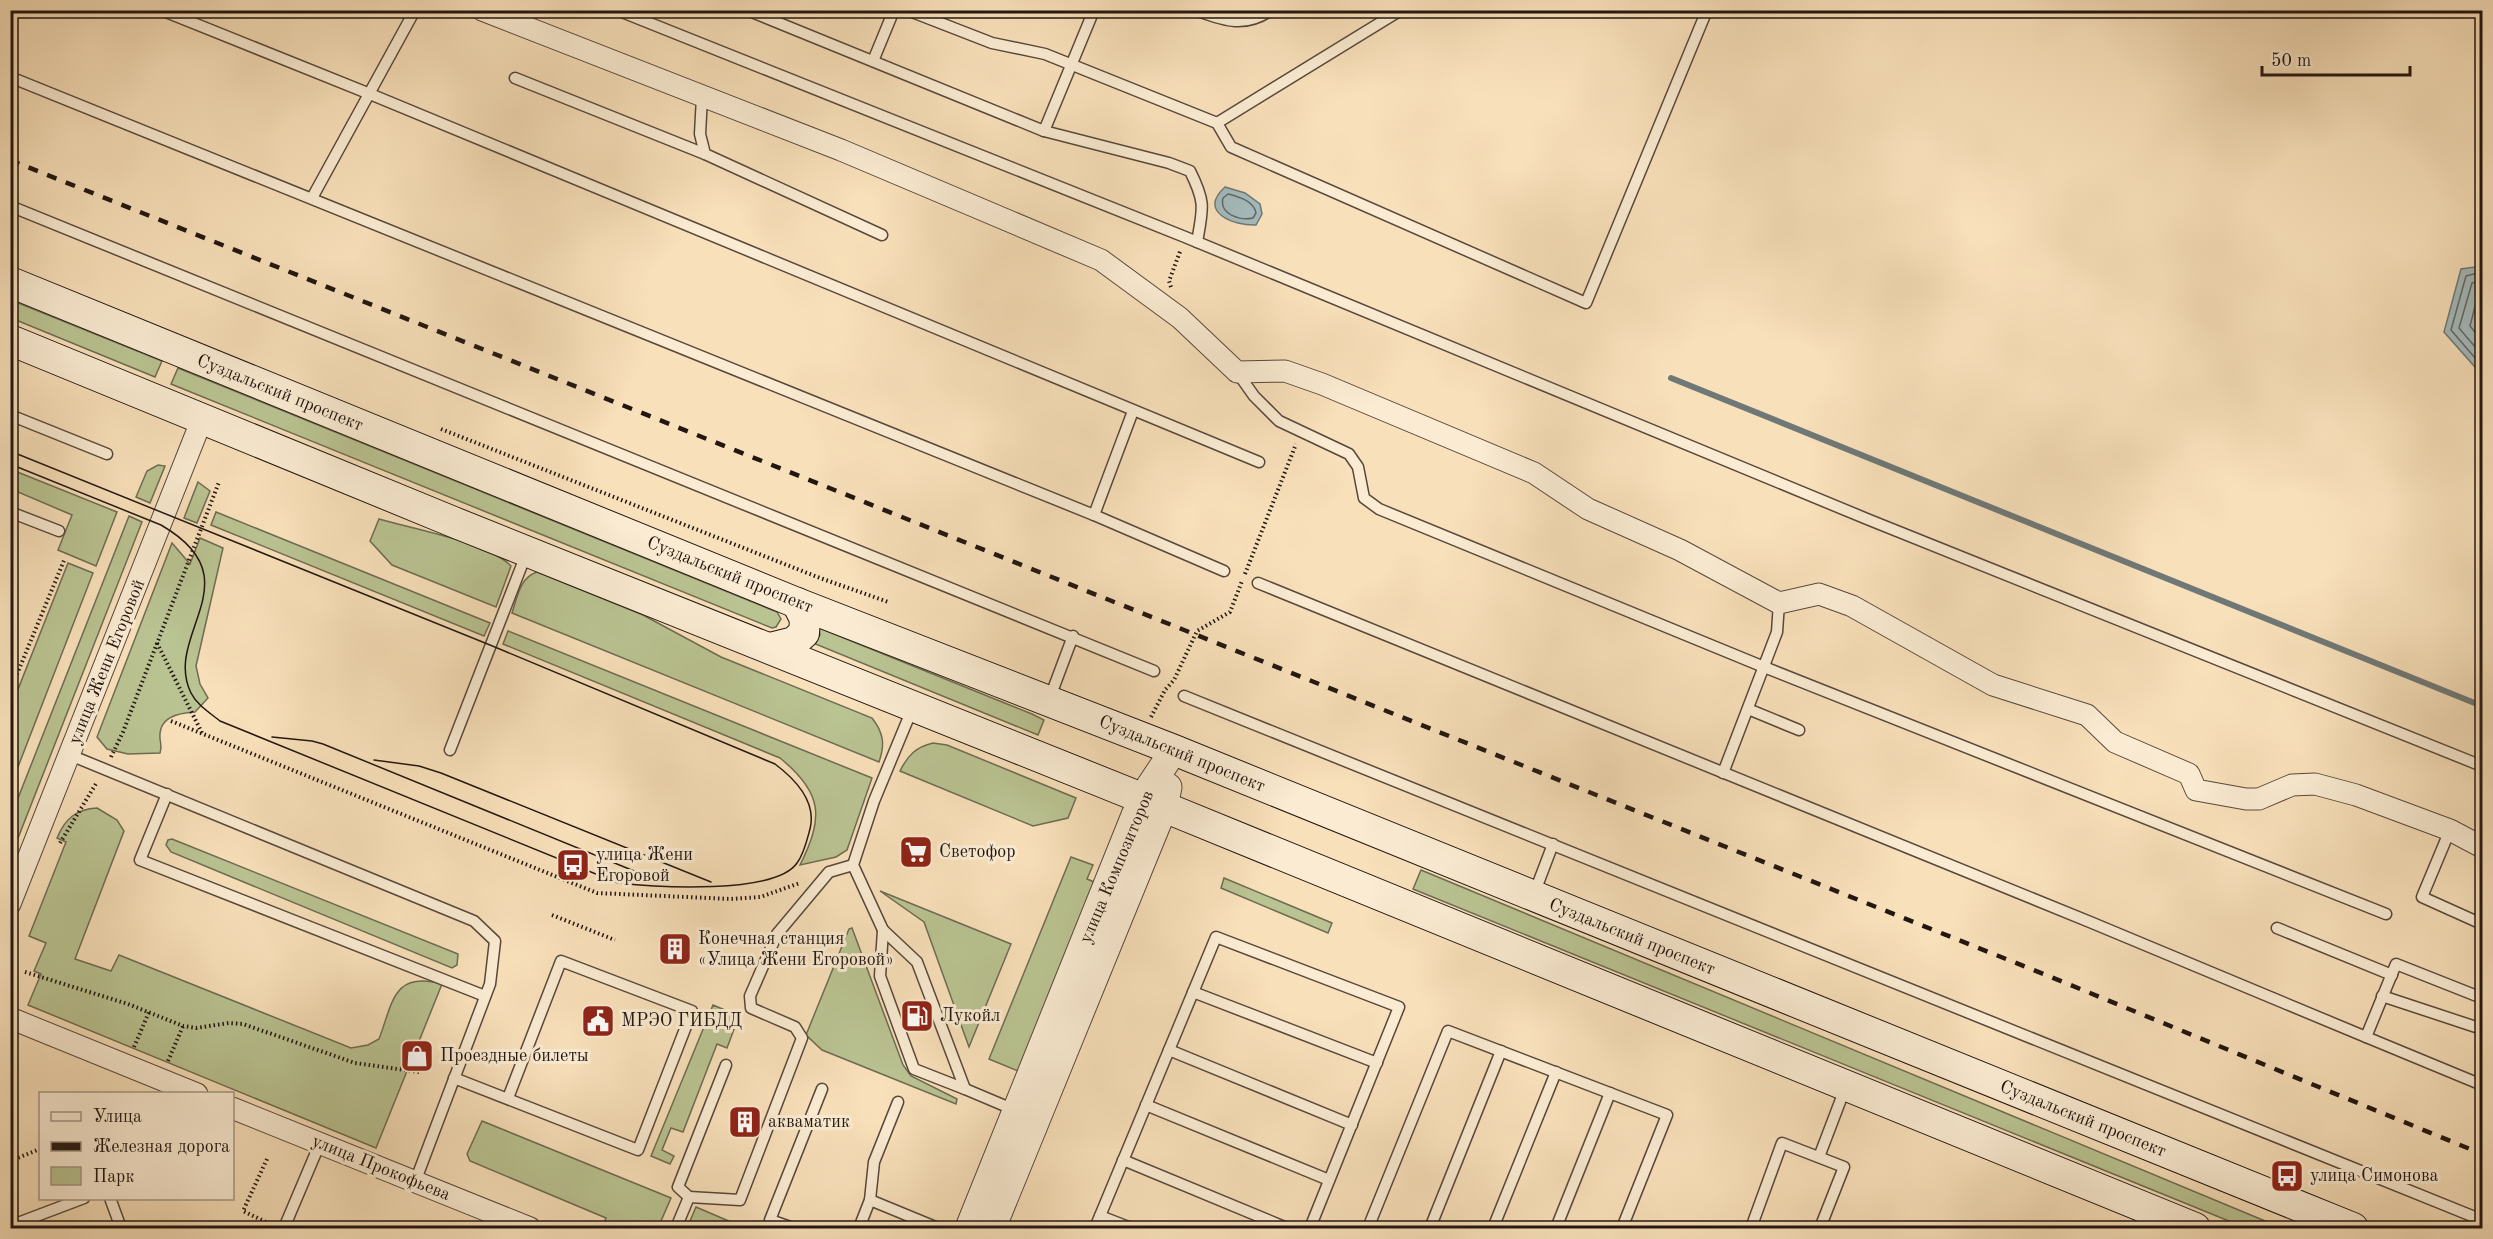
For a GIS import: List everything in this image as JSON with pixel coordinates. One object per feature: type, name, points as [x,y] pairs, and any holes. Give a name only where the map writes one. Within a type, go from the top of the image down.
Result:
[{"type":"main road","name":"Суздальский проспект","points":[[10,282],[797,603],[1174,750],[2353,1228]]},
{"type":"main road","points":[[10,340],[1846,1086],[2175,1225]]},
{"type":"main road","points":[[770,648],[794,642],[804,633],[805,619],[797,603]]},
{"type":"street","points":[[482,10],[841,150],[1101,260],[1180,318],[1237,372],[1285,371],[1332,388],[1534,473],[1588,509],[1680,550],[1779,603],[1819,594],[1852,606],[1993,685],[2087,715],[2115,742],[2189,774],[2196,790],[2246,800],[2259,799],[2292,785],[2314,783],[2356,795],[2450,830],[2482,847]]},
{"type":"street","name":"улица Жени Егоровой","points":[[10,904],[202,419]]},
{"type":"street","name":"улица Композиторов","points":[[969,1228],[1026,1115],[1174,750]]},
{"type":"street","points":[[10,1018],[192,1092]]},
{"type":"street","name":"улица Прокофьева","points":[[234,1109],[530,1228]]},
{"type":"street","name":"улица Композиторов","points":[[993,1228],[1026,1115]]},
{"type":"lane","points":[[161,10],[370,94],[1259,462]]},
{"type":"lane","points":[[312,198],[415,10]]},
{"type":"lane","points":[[617,10],[1185,237],[1867,519],[2482,766]]},
{"type":"lane","points":[[747,10],[1044,131],[1169,163],[1190,171],[1201,194],[1203,209],[1197,242]]},
{"type":"lane","points":[[873,61],[894,10]]},
{"type":"lane","points":[[907,10],[992,43],[1045,54],[1217,123],[1232,147],[1586,303],[1707,10]]},
{"type":"lane","points":[[1044,131],[1094,10]]},
{"type":"lane","points":[[1195,10],[1231,23],[1264,15],[1271,10]]},
{"type":"lane","points":[[1217,123],[1401,10]]},
{"type":"lane","points":[[10,77],[1094,515],[1224,572]]},
{"type":"lane","points":[[515,78],[705,154],[882,235]]},
{"type":"lane","points":[[702,97],[700,134],[705,154]]},
{"type":"lane","points":[[10,206],[1155,671]]},
{"type":"lane","points":[[1237,372],[1254,396],[1279,421],[1349,454],[1358,467],[1364,498],[1379,509],[1764,667],[2386,914]]},
{"type":"lane","points":[[1094,515],[1133,411]]},
{"type":"lane","points":[[10,415],[107,454]]},
{"type":"lane","points":[[10,512],[59,531]]},
{"type":"lane","points":[[450,750],[527,551]]},
{"type":"lane","points":[[1258,583],[2482,1085]]},
{"type":"lane","points":[[1723,773],[1777,632],[1779,603]]},
{"type":"lane","points":[[1049,700],[1073,636]]},
{"type":"lane","points":[[1184,696],[2482,1220]]},
{"type":"lane","points":[[913,706],[874,801],[853,866],[883,930],[917,962],[964,1089]]},
{"type":"lane","points":[[1748,708],[1799,730]]},
{"type":"lane","points":[[70,755],[474,921],[495,941],[490,984],[415,1182]]},
{"type":"lane","points":[[167,794],[140,860],[486,996]]},
{"type":"lane","points":[[2450,830],[2422,897],[2482,924]]},
{"type":"lane","points":[[1533,897],[1553,844]]},
{"type":"lane","points":[[726,1065],[678,1187],[688,1197],[740,1200],[802,1038],[795,1027],[751,1008],[750,996],[777,934],[829,872],[853,866]]},
{"type":"lane","points":[[2277,928],[2392,975]]},
{"type":"lane","points":[[883,930],[880,976],[914,1069],[1026,1115]]},
{"type":"lane","points":[[1095,1228],[1216,937],[1399,1007],[1310,1228]]},
{"type":"lane","points":[[454,1078],[638,1150],[692,1011],[561,961],[508,1098]]},
{"type":"lane","points":[[2366,1037],[2396,964],[2482,998]]},
{"type":"lane","points":[[1193,992],[1377,1063]]},
{"type":"lane","points":[[2382,996],[2482,1029]]},
{"type":"lane","points":[[1368,1228],[1448,1031],[1667,1115],[1622,1228]]},
{"type":"lane","points":[[1169,1050],[1352,1125]]},
{"type":"lane","points":[[1430,1228],[1501,1051]]},
{"type":"lane","points":[[1493,1228],[1556,1072]]},
{"type":"lane","points":[[1819,1157],[1846,1086]]},
{"type":"lane","points":[[793,1228],[770,1220],[822,1089]]},
{"type":"lane","points":[[1556,1228],[1610,1093]]},
{"type":"lane","points":[[859,1228],[870,1200],[874,1162],[898,1102]]},
{"type":"lane","points":[[1146,1105],[1329,1180]]},
{"type":"lane","points":[[282,1228],[320,1143]]},
{"type":"lane","points":[[1752,1228],[1782,1143],[1844,1167],[1820,1228]]},
{"type":"lane","points":[[1123,1160],[1287,1228]]},
{"type":"lane","points":[[676,1228],[688,1197]]},
{"type":"lane","points":[[10,1226],[79,1200]]},
{"type":"lane","points":[[111,1200],[121,1228]]},
{"type":"lane","points":[[870,1200],[938,1228]]},
{"type":"lane","points":[[1100,1216],[1131,1228]]},
{"type":"path","points":[[1180,318],[1169,281],[1185,237]]},
{"type":"path","points":[[433,425],[820,578],[888,602]]},
{"type":"path","points":[[60,843],[105,769],[123,732],[219,482]]},
{"type":"path","points":[[10,691],[65,558]]},
{"type":"path","points":[[157,642],[203,734]]},
{"type":"path","points":[[171,721],[597,893],[760,897],[829,872]]},
{"type":"path","points":[[552,915],[615,940]]},
{"type":"path","points":[[25,972],[149,1012],[183,1026],[195,1028],[243,1024],[355,1063],[419,1072]]},
{"type":"path","points":[[127,1065],[149,1012]]},
{"type":"path","points":[[161,1079],[183,1026]]},
{"type":"path","points":[[10,1161],[39,1149]]},
{"type":"path","points":[[267,1159],[243,1211],[282,1228]]},
{"type":"green space","points":[[11,300],[162,361],[155,377],[11,318]]},
{"type":"green space","points":[[178,368],[777,612],[781,619],[776,627],[772,628],[171,384]]},
{"type":"green space","points":[[158,465],[165,466],[150,503],[136,497],[147,471]]},
{"type":"green space","points":[[10,469],[117,512],[96,566],[58,550],[72,515],[11,489]]},
{"type":"green space","points":[[198,482],[210,491],[197,523],[184,518]]},
{"type":"green space","points":[[216,512],[490,623],[484,636],[211,525]]},
{"type":"green space","points":[[129,516],[142,522],[11,856],[11,816]]},
{"type":"green space","points":[[379,519],[468,543],[500,558],[511,566],[496,607],[392,565],[370,541]]},
{"type":"green space","points":[[200,538],[223,548],[196,666],[200,684],[208,698],[195,712],[176,715],[166,721],[160,732],[160,753],[128,754],[107,749],[97,737],[172,543],[190,564]]},
{"type":"green space","points":[[68,563],[93,573],[11,785],[11,707]]},
{"type":"green space","points":[[537,572],[643,615],[721,657],[872,718],[882,739],[879,762],[512,613],[523,583]]},
{"type":"green space","points":[[819,628],[1032,714],[1044,720],[1038,735],[813,643],[820,635]]},
{"type":"green space","points":[[508,631],[872,778],[847,850],[836,857],[800,865],[813,833],[816,819],[815,807],[812,795],[805,783],[780,758],[503,644]]},
{"type":"green space","points":[[933,743],[947,745],[1076,798],[1068,818],[1033,826],[900,771],[913,752]]},
{"type":"green space","points":[[97,808],[117,820],[124,831],[75,959],[111,971],[119,955],[351,1048],[368,1045],[379,1039],[392,1002],[404,986],[413,982],[426,981],[442,984],[376,1148],[28,1005],[41,974],[34,971],[46,943],[29,936],[66,842],[57,838],[72,816],[83,810]]},
{"type":"green space","points":[[172,839],[458,954],[457,965],[452,968],[171,852],[166,845],[168,840]]},
{"type":"green space","points":[[1071,857],[1093,865],[1087,879],[1099,884],[1023,1073],[989,1059]]},
{"type":"green space","points":[[1421,870],[2282,1228],[2246,1228],[1413,889]]},
{"type":"green space","points":[[1224,878],[1332,923],[1328,933],[1221,888]]},
{"type":"green space","points":[[880,891],[1011,944],[969,1047],[924,922]]},
{"type":"green space","points":[[852,928],[903,1065],[911,1076],[957,1099],[956,1104],[822,1050],[806,1035],[849,929]]},
{"type":"green space","points":[[713,1005],[739,1016],[727,1048],[717,1044],[683,1132],[671,1128],[662,1150],[674,1156],[670,1164],[651,1156]]},
{"type":"green space","points":[[482,1121],[671,1198],[658,1228],[602,1228],[606,1218],[470,1161],[467,1154]]},
{"type":"green space","points":[[696,1207],[745,1228],[687,1228]]},
{"type":"water","points":[[1225,187],[1245,193],[1260,204],[1262,214],[1256,225],[1229,220],[1217,210],[1215,204],[1217,196]]},
{"type":"water","points":[[2482,266],[2482,375],[2444,332],[2461,269]]},
{"type":"waterway","points":[[1671,378],[2482,706]]},
{"type":"tram line","points":[[10,451],[490,645],[775,764],[797,784],[810,809],[810,829],[802,855],[797,863],[785,873],[765,880],[740,884],[685,887],[618,883],[220,721],[191,693],[185,671],[187,650],[201,608],[205,587],[202,566],[188,546],[161,525],[10,464]]},
{"type":"tram line","points":[[272,737],[323,744],[661,882]]},
{"type":"tram line","points":[[374,760],[419,766],[441,773],[711,882]]},
{"type":"railway","points":[[10,160],[2051,977],[2482,1154]]},
{"type":"place","name":"Светофор","points":[[916,852]]},
{"type":"place","name":"улица Жени Егоровой","points":[[573,865]]},
{"type":"place","name":"Конечная станция «Улица Жени Егоровой»","points":[[675,949]]},
{"type":"place","name":"Лукойл","points":[[917,1016]]},
{"type":"place","name":"МРЭО ГИБДД","points":[[598,1021]]},
{"type":"place","name":"Проездные билеты","points":[[417,1056]]},
{"type":"place","name":"акваматик","points":[[745,1122]]},
{"type":"place","name":"улица Симонова","points":[[2287,1176]]}]
